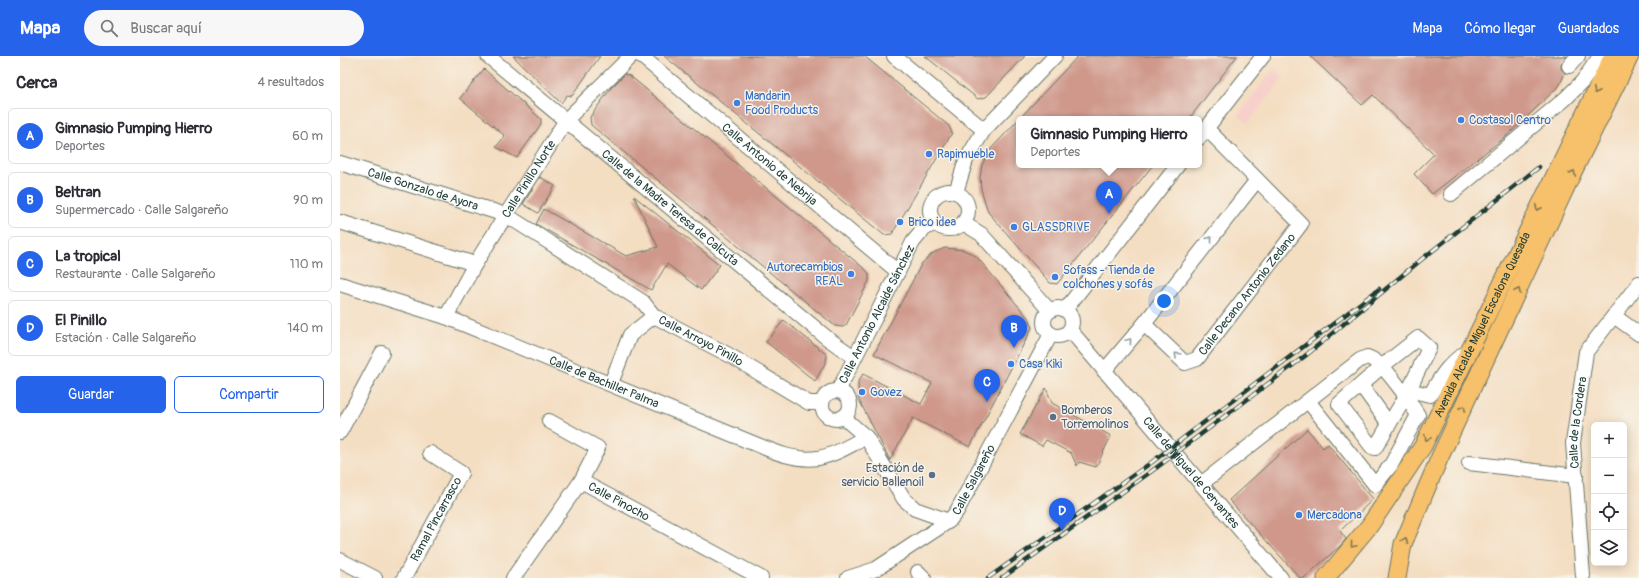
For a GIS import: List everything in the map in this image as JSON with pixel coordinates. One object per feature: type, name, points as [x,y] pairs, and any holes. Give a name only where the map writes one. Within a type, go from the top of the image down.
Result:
[{"type":"main road","name":"Avenida Alcalde Miguel Escalona Quesada","points":[[1326,578],[1370,525],[1423,446],[1613,56]]},
{"type":"main road","name":"Avenida Alcalde Miguel Escalona Quesada","points":[[1397,578],[1403,544],[1439,459],[1573,172],[1630,56]]},
{"type":"street","name":"Calle de la Madre Teresa de Calcuta","points":[[488,56],[820,333],[854,357]]},
{"type":"street","name":"Calle Pinillo Norte","points":[[446,317],[475,264],[566,120],[631,56]]},
{"type":"street","name":"Calle Antonio de Nebrija","points":[[641,56],[898,272]]},
{"type":"street","points":[[894,56],[984,130]]},
{"type":"street","points":[[956,192],[966,160],[984,130],[1055,56]]},
{"type":"street","points":[[1203,133],[1263,56]]},
{"type":"street","points":[[1451,194],[1565,99],[1582,82],[1600,56]]},
{"type":"street","name":"Calle Decano Antonio Zedano","points":[[1144,324],[1185,363],[1197,359],[1301,224],[1257,180],[1203,133]]},
{"type":"street","name":"Calle Gonzalo de Ayora","points":[[340,163],[506,215]]},
{"type":"street","points":[[1065,310],[1176,168]]},
{"type":"street","points":[[1104,371],[1144,324],[1257,180]]},
{"type":"street","points":[[956,192],[965,200],[968,206],[968,212],[963,223],[958,227],[946,229],[935,223],[930,212],[933,200],[943,193],[956,192]]},
{"type":"street","name":"Calle Arroyo Pinillo","points":[[506,215],[643,302],[654,316],[729,355],[809,403],[822,403]]},
{"type":"street","points":[[340,222],[475,264]]},
{"type":"street","name":"Calle Antonio Alcaide Sánchez","points":[[838,391],[913,242],[924,230],[935,223]]},
{"type":"street","points":[[963,223],[982,234],[1050,311]]},
{"type":"street","name":"Calle de la Cordera","points":[[1584,577],[1573,443],[1586,352],[1639,283]]},
{"type":"street","name":"Calle de Bachiller Palma","points":[[340,284],[446,317],[735,436],[790,456],[817,458],[837,452],[866,437]]},
{"type":"street","points":[[1058,308],[1065,310],[1071,317],[1072,326],[1070,330],[1063,335],[1051,334],[1045,327],[1044,322],[1047,314],[1058,308]]},
{"type":"street","points":[[613,378],[630,335],[654,316]]},
{"type":"street","points":[[1614,316],[1639,334]]},
{"type":"street","name":"Calle de Miguel de Cervantes","points":[[1070,330],[1281,578]]},
{"type":"street","name":"Calle Salgareño","points":[[848,578],[876,569],[949,521],[957,511],[1051,334]]},
{"type":"street","points":[[1418,338],[1429,348],[1406,396],[1375,448],[1339,404],[1381,367],[1418,338]]},
{"type":"street","points":[[1406,396],[1417,392],[1430,394],[1448,366],[1458,357],[1469,351]]},
{"type":"street","points":[[340,432],[382,353]]},
{"type":"street","points":[[1201,484],[1360,360],[1367,357],[1374,359],[1406,396],[1418,415],[1390,465],[1375,485],[1308,401]]},
{"type":"street","points":[[1361,385],[1390,424]]},
{"type":"street","points":[[838,391],[846,396],[850,404],[849,409],[844,417],[830,418],[823,412],[822,403],[826,395],[838,391]]},
{"type":"street","points":[[844,417],[866,437],[904,499],[915,509],[949,521]]},
{"type":"street","points":[[549,421],[598,448],[581,481]]},
{"type":"street","name":"Ramal Pincarrasco","points":[[404,578],[461,473],[430,453]]},
{"type":"street","points":[[1469,463],[1576,476]]},
{"type":"street","name":"Calle Pinocho","points":[[513,578],[581,481],[761,578]]},
{"type":"street","points":[[340,560],[374,578]]},
{"type":"shaded area","points":[[1274,69],[1284,77],[1248,123],[1238,115]]},
{"type":"building","points":[[513,56],[600,56],[572,96],[567,95],[561,103]]},
{"type":"building","points":[[664,56],[864,56],[949,126],[952,133],[892,234],[884,235]]},
{"type":"building","points":[[925,56],[1025,56],[986,97],[978,99]]},
{"type":"building","points":[[1078,56],[1237,56],[1191,116],[1022,116]]},
{"type":"building","name":"Costasol Centro","points":[[1310,56],[1567,56],[1561,64],[1561,69],[1565,73],[1559,86],[1509,134],[1432,194],[1414,174],[1434,154],[1373,95],[1362,105]]},
{"type":"building","points":[[484,69],[541,119],[541,124],[517,158],[496,147],[505,136],[460,98]]},
{"type":"building","points":[[625,74],[630,76],[866,270],[869,274],[869,281],[846,325],[843,327],[835,326],[591,125],[590,117],[611,88]]},
{"type":"building","points":[[1016,122],[1016,168],[1151,168],[1057,284],[1050,283],[988,212],[981,189],[980,178],[982,165],[988,152]]},
{"type":"building","points":[[540,177],[555,186],[538,213],[523,204]]},
{"type":"building","points":[[634,196],[720,265],[701,290],[667,264],[651,290],[536,224],[544,209],[626,256],[658,247]]},
{"type":"building","points":[[945,248],[964,250],[976,256],[1030,320],[1032,328],[970,447],[913,418],[890,460],[859,400],[858,382],[863,374],[921,404],[932,383],[874,354],[922,263],[933,253]]},
{"type":"building","points":[[784,320],[827,355],[826,362],[815,381],[766,342]]},
{"type":"building","name":"Bomberos Torremolinos","points":[[1046,388],[1052,403],[1111,436],[1096,467],[1079,462],[1077,466],[1071,453],[1046,440],[1042,446],[1020,434]]},
{"type":"building","name":"Mercadona","points":[[1307,429],[1323,448],[1328,444],[1373,499],[1340,531],[1346,539],[1340,546],[1304,578],[1300,578],[1229,500]]},
{"type":"railway","points":[[1002,578],[1156,468],[1305,356],[1422,259],[1539,167]]},
{"type":"railway","points":[[988,578],[1152,462],[1379,289]]},
{"type":"place","name":"Mandarin Food Products","points":[[737,103]]},
{"type":"place","name":"Costasol Centro","points":[[1461,120]]},
{"type":"place","name":"Rapimueble","points":[[929,154]]},
{"type":"place","name":"Gimnasio Pumping Hierro","points":[[1109,214]]},
{"type":"place","name":"Brico idea","points":[[900,222]]},
{"type":"place","name":"GLASSDRIVE","points":[[1014,227]]},
{"type":"place","name":"Autorecambios REAL","points":[[851,274]]},
{"type":"place","name":"Sofass - Tienda de colchones y sofás","points":[[1055,277]]},
{"type":"place","name":"Beltran","points":[[1014,348]]},
{"type":"place","name":"Casa Kiki","points":[[1011,364]]},
{"type":"place","name":"Govez","points":[[862,392]]},
{"type":"place","name":"La tropical","points":[[987,402]]},
{"type":"place","name":"Bomberos Torremolinos","points":[[1053,417]]},
{"type":"place","name":"Estación de servicio Ballenoil","points":[[932,475]]},
{"type":"place","name":"Mercadona","points":[[1299,515]]},
{"type":"place","name":"El Pinillo","points":[[1062,531]]}]
